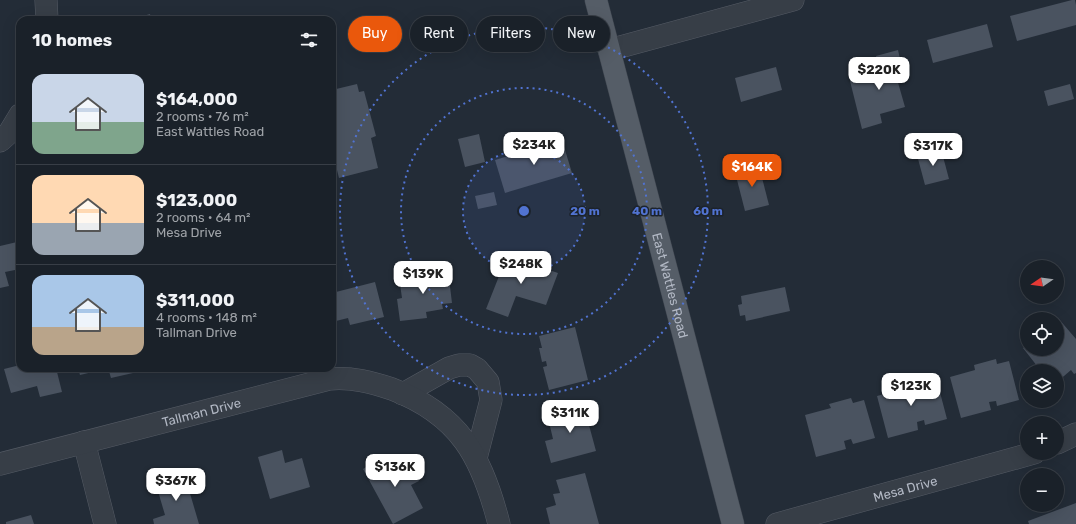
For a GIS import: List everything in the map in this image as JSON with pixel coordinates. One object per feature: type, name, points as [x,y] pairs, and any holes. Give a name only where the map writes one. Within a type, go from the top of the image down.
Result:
[{"type":"main road","name":"East Wattles Road","points":[[596,0],[600,16]]},
{"type":"main road","name":"East Wattles Road","points":[[610,52],[733,524]]},
{"type":"street","points":[[46,0],[47,16]]},
{"type":"street","points":[[610,50],[793,0]]},
{"type":"street","points":[[10,139],[16,125]]},
{"type":"street","points":[[403,394],[449,368],[459,365],[470,365],[478,369],[488,382],[491,400],[476,458]]},
{"type":"street","name":"Tallman Drive","points":[[0,464],[329,379],[354,378],[403,394],[429,408],[455,428],[476,458],[491,495],[499,524]]},
{"type":"street","points":[[1064,440],[1076,434]]},
{"type":"street","points":[[84,442],[105,524]]},
{"type":"street","name":"Mesa Drive","points":[[777,524],[1020,457]]},
{"type":"building","points":[[1075,0],[1076,5],[1076,25],[1017,41],[1010,16]]},
{"type":"building","points":[[987,24],[993,47],[933,63],[927,40]]},
{"type":"building","points":[[898,50],[904,76],[897,79],[905,107],[880,114],[882,123],[862,129],[850,81],[870,76],[870,79],[881,76],[876,56]]},
{"type":"building","points":[[776,67],[782,90],[741,102],[735,78]]},
{"type":"building","points":[[357,84],[359,92],[364,91],[376,136],[371,138],[378,168],[339,178],[336,166],[336,89]]},
{"type":"building","points":[[1070,84],[1074,99],[1048,106],[1044,91]]},
{"type":"building","points":[[479,134],[485,162],[465,167],[458,139]]},
{"type":"building","points":[[562,140],[572,173],[505,193],[495,160]]},
{"type":"building","points":[[941,149],[949,179],[925,185],[917,155]]},
{"type":"building","points":[[759,166],[769,205],[745,211],[735,172]]},
{"type":"building","points":[[494,192],[497,205],[478,209],[475,196]]},
{"type":"building","points":[[16,242],[16,270],[5,272],[9,286],[0,288],[0,246]]},
{"type":"building","points":[[507,256],[558,273],[546,305],[516,296],[508,317],[486,309]]},
{"type":"building","points":[[448,270],[452,303],[442,304],[443,309],[426,312],[427,318],[400,321],[397,299],[402,298],[399,277]]},
{"type":"building","points":[[375,282],[384,317],[350,325],[348,318],[336,321],[336,292]]},
{"type":"building","points":[[785,287],[790,311],[746,321],[745,315],[740,316],[738,305],[742,304],[741,296]]},
{"type":"building","points":[[1064,325],[1076,339],[1076,373],[1074,374],[1071,370],[1064,376],[1064,364],[1036,364],[1029,356],[1064,356]]},
{"type":"building","points":[[575,327],[588,380],[549,390],[543,367],[547,366],[546,361],[542,362],[539,348],[542,348],[539,336]]},
{"type":"building","points":[[996,359],[997,364],[1009,361],[1019,400],[997,406],[996,401],[989,402],[991,410],[961,418],[950,377],[975,370],[974,365]]},
{"type":"building","points":[[16,366],[16,372],[57,372],[62,392],[40,397],[37,386],[11,393],[4,369]]},
{"type":"building","points":[[79,372],[92,372],[80,375]]},
{"type":"building","points":[[109,372],[133,372],[133,373],[111,378]]},
{"type":"building","points":[[923,379],[925,384],[937,381],[947,419],[925,425],[924,420],[917,422],[918,430],[888,438],[877,396],[903,389],[901,385]]},
{"type":"building","points":[[851,398],[853,403],[864,400],[875,438],[853,444],[851,439],[844,441],[846,449],[816,457],[805,415],[831,408],[829,404]]},
{"type":"building","points":[[583,403],[596,451],[551,463],[545,441],[553,439],[549,422],[553,421],[550,411]]},
{"type":"building","points":[[282,450],[285,463],[302,458],[310,487],[270,499],[258,457]]},
{"type":"building","points":[[382,457],[389,467],[406,458],[419,481],[411,485],[423,508],[393,524],[363,469]]},
{"type":"building","points":[[184,473],[199,524],[154,524],[153,519],[165,515],[155,481]]},
{"type":"building","points":[[585,473],[599,524],[550,524],[546,508],[556,505],[553,494],[560,493],[556,480]]},
{"type":"building","points":[[1076,503],[1076,524],[1029,524],[1028,521],[1052,512],[1064,512],[1064,508]]},
{"type":"building","points":[[31,515],[34,524],[6,524],[6,522]]}]
